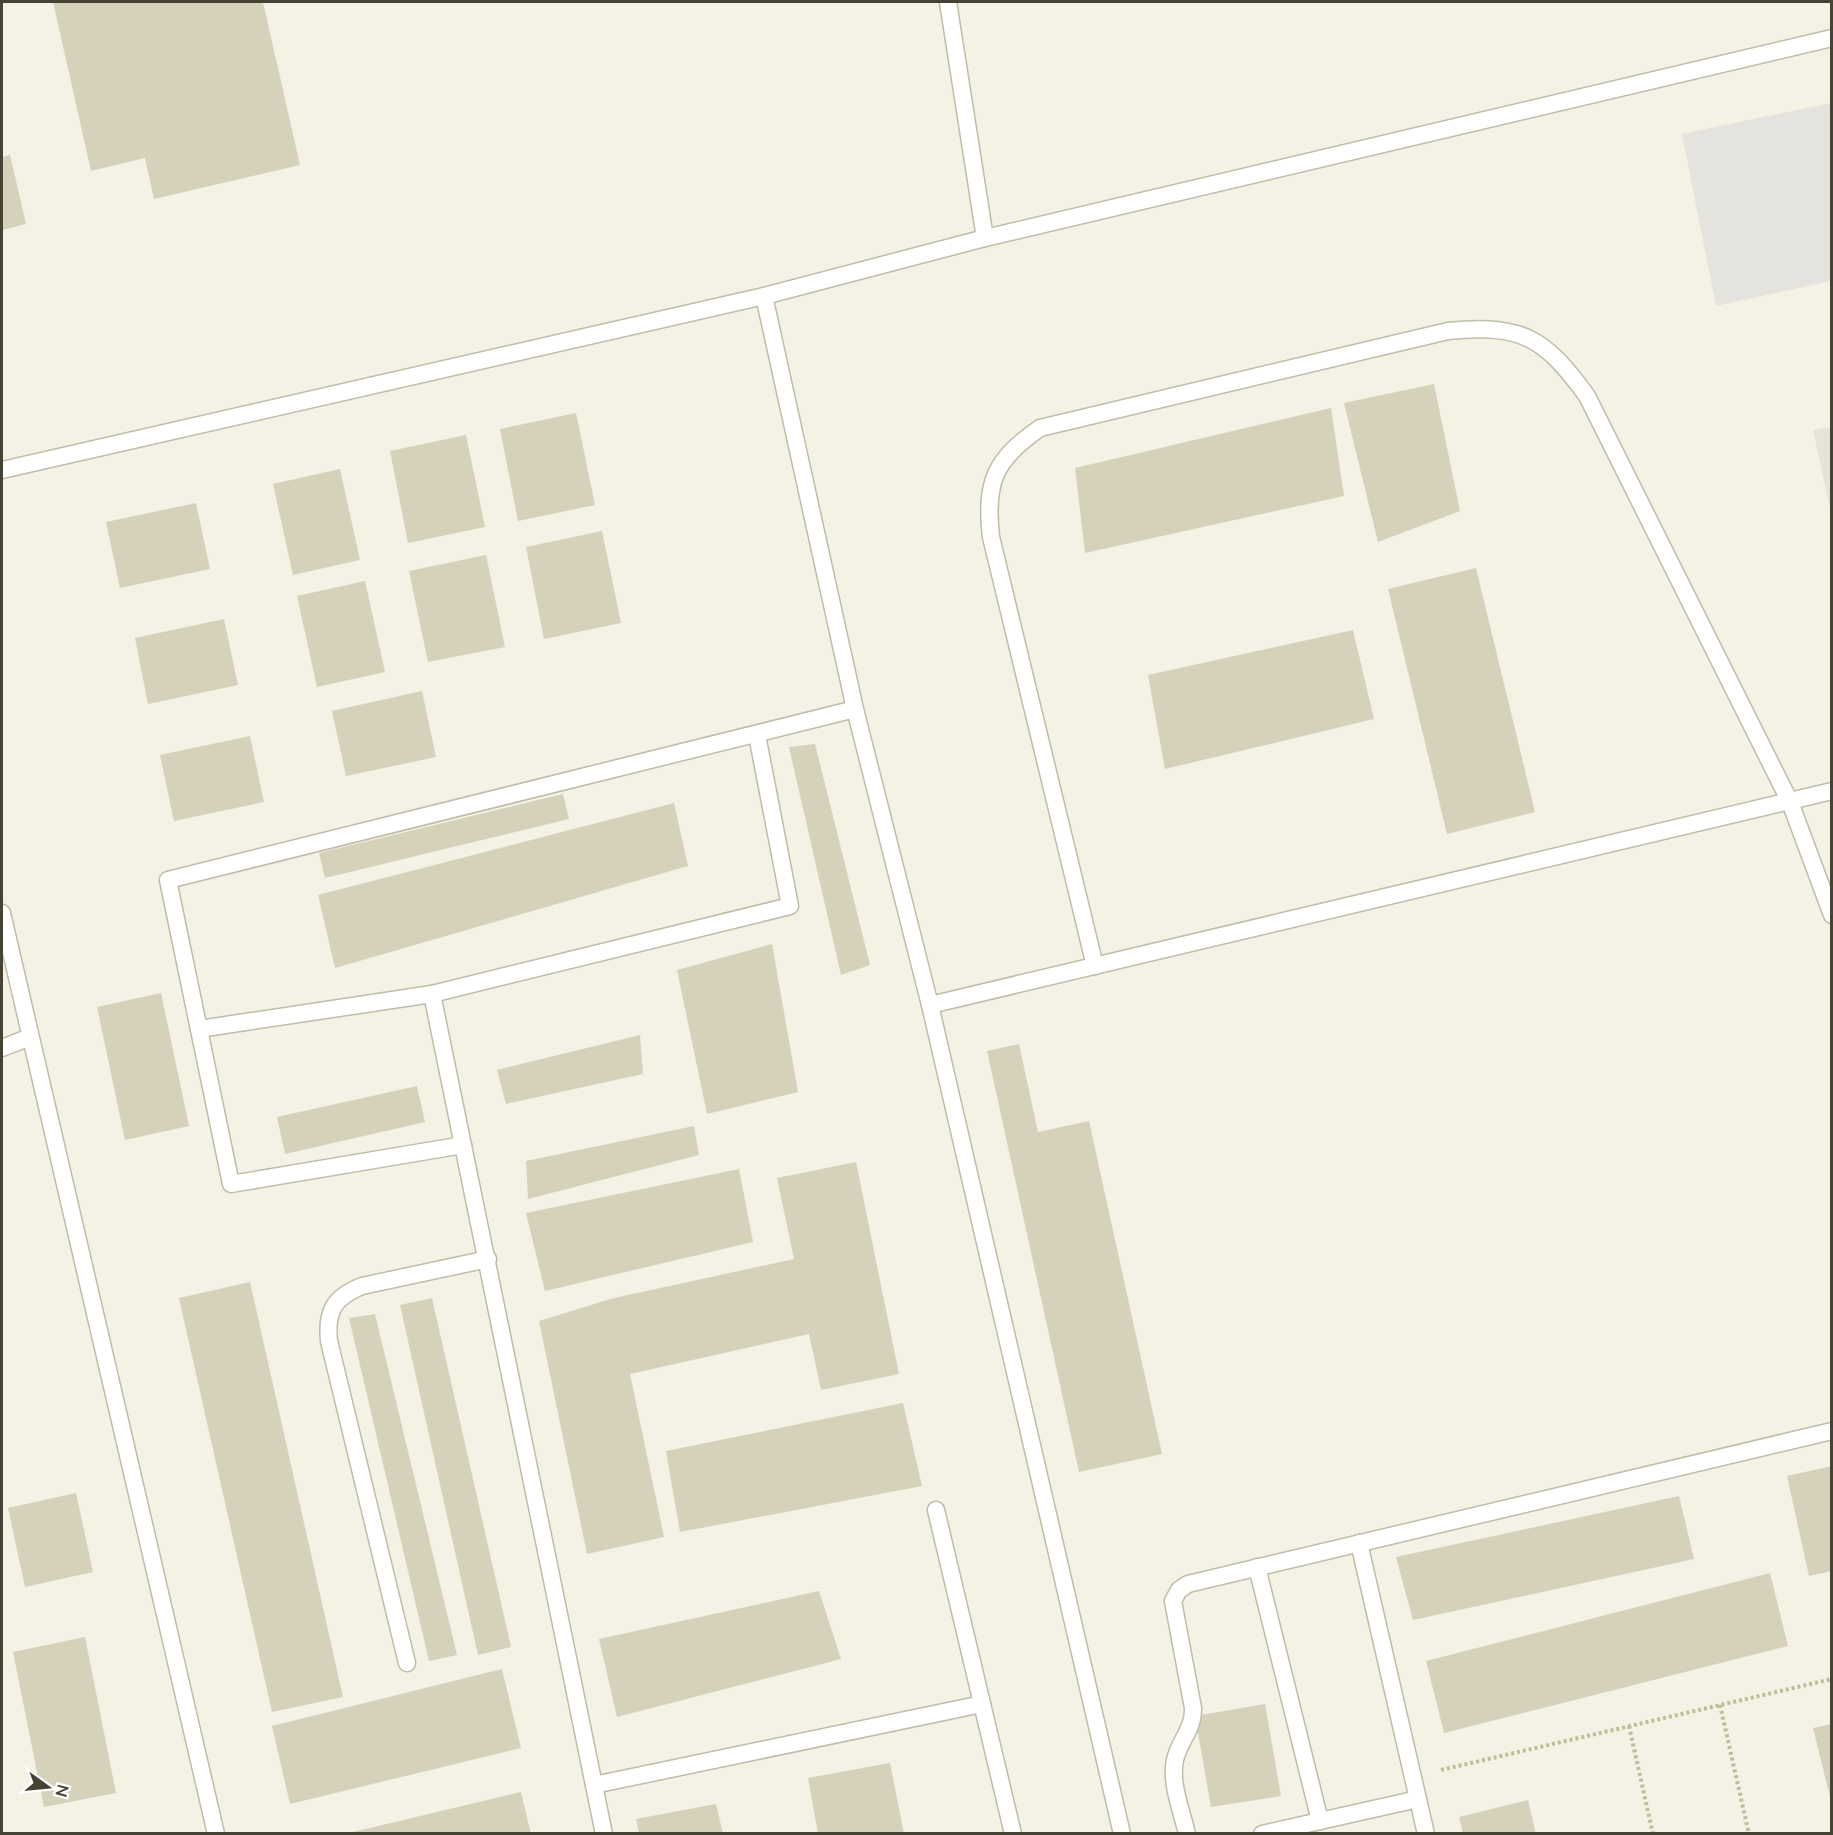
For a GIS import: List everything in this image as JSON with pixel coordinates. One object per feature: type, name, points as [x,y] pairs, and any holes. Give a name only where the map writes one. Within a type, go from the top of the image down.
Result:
[{"type":"lane","points":[[948,2],[985,238]]},
{"type":"lane","points":[[2,470],[764,296],[985,238],[1832,38]]},
{"type":"lane","points":[[764,296],[855,709],[930,1005],[1122,1833]]},
{"type":"lane","points":[[1095,966],[991,537],[987,505],[995,474],[1013,447],[1040,428],[1401,342],[1481,328],[1514,333],[1545,346],[1569,371],[1587,396],[1790,802],[1832,915]]},
{"type":"lane","points":[[463,1145],[231,1184],[168,880],[855,709]]},
{"type":"lane","points":[[199,1029],[432,994],[790,906],[757,735]]},
{"type":"lane","points":[[930,1005],[1832,791]]},
{"type":"lane","points":[[2,913],[216,1833]]},
{"type":"lane","points":[[432,994],[604,1833]]},
{"type":"lane","points":[[2,1048],[30,1037]]},
{"type":"lane","points":[[407,1663],[329,1341],[327,1323],[333,1306],[346,1292],[362,1286],[488,1259]]},
{"type":"lane","points":[[1187,1833],[1174,1768],[1178,1752],[1192,1722],[1193,1708],[1173,1601],[1179,1590],[1188,1584],[1832,1431]]},
{"type":"lane","points":[[936,1510],[1013,1833]]},
{"type":"lane","points":[[1359,1543],[1426,1833]]},
{"type":"lane","points":[[1257,1567],[1320,1821]]},
{"type":"lane","points":[[594,1785],[982,1704]]},
{"type":"lane","points":[[1262,1833],[1418,1799]]},
{"type":"path","points":[[1413,1777],[1832,1679]]},
{"type":"path","points":[[1720,1705],[1749,1833]]},
{"type":"path","points":[[1629,1726],[1653,1833]]},
{"type":"shaded area","points":[[1831,103],[1831,281],[1716,306],[1682,134]]},
{"type":"shaded area","points":[[1832,427],[1831,513],[1813,430]]},
{"type":"building","points":[[53,2],[263,2],[300,165],[154,199],[145,158],[91,171]]},
{"type":"building","points":[[10,155],[26,224],[2,230],[2,157]]},
{"type":"building","points":[[1434,384],[1460,511],[1378,542],[1344,403]]},
{"type":"building","points":[[1331,408],[1344,496],[1085,553],[1075,468]]},
{"type":"building","points":[[576,413],[595,505],[518,521],[500,429]]},
{"type":"building","points":[[466,435],[485,527],[408,543],[390,451]]},
{"type":"building","points":[[340,469],[360,560],[293,575],[273,484]]},
{"type":"building","points":[[196,503],[210,569],[120,588],[106,522]]},
{"type":"building","points":[[602,531],[621,623],[544,639],[526,547]]},
{"type":"building","points":[[486,555],[505,647],[428,662],[409,571]]},
{"type":"building","points":[[1476,568],[1535,812],[1447,834],[1388,589]]},
{"type":"building","points":[[365,581],[385,672],[317,687],[297,596]]},
{"type":"building","points":[[224,619],[238,685],[148,704],[135,638]]},
{"type":"building","points":[[1353,630],[1374,719],[1165,769],[1148,675]]},
{"type":"building","points":[[422,691],[436,757],[346,776],[332,711]]},
{"type":"building","points":[[250,736],[264,802],[174,821],[160,755]]},
{"type":"building","points":[[815,744],[870,965],[841,975],[789,747]]},
{"type":"building","points":[[563,794],[569,819],[325,878],[319,853]]},
{"type":"building","points":[[674,803],[688,866],[335,968],[318,895]]},
{"type":"building","points":[[772,944],[798,1092],[707,1114],[677,970]]},
{"type":"building","points":[[161,993],[189,1126],[125,1140],[97,1007]]},
{"type":"building","points":[[640,1035],[643,1074],[506,1104],[497,1070]]},
{"type":"building","points":[[1019,1044],[1038,1132],[1089,1121],[1162,1454],[1079,1472],[987,1051]]},
{"type":"building","points":[[417,1086],[425,1122],[285,1154],[277,1117]]},
{"type":"building","points":[[694,1126],[699,1155],[528,1199],[526,1161]]},
{"type":"building","points":[[856,1162],[899,1374],[821,1390],[809,1334],[630,1374],[664,1537],[587,1554],[539,1321],[614,1298],[794,1259],[777,1178]]},
{"type":"building","points":[[739,1169],[753,1242],[545,1291],[526,1213]]},
{"type":"building","points":[[250,1282],[343,1697],[272,1712],[179,1298]]},
{"type":"building","points":[[432,1298],[511,1647],[478,1655],[400,1305]]},
{"type":"building","points":[[375,1314],[457,1655],[429,1661],[349,1318]]},
{"type":"building","points":[[903,1403],[922,1486],[680,1532],[666,1451]]},
{"type":"building","points":[[1832,1466],[1832,1571],[1809,1576],[1787,1476]]},
{"type":"building","points":[[76,1493],[93,1572],[25,1587],[8,1508]]},
{"type":"building","points":[[1679,1496],[1694,1559],[1413,1620],[1396,1557]]},
{"type":"building","points":[[1770,1573],[1788,1646],[1444,1733],[1426,1661]]},
{"type":"building","points":[[819,1591],[841,1659],[617,1717],[599,1639]]},
{"type":"building","points":[[85,1637],[116,1793],[44,1807],[13,1652]]},
{"type":"building","points":[[502,1669],[521,1748],[290,1804],[272,1726]]},
{"type":"building","points":[[1265,1704],[1281,1796],[1211,1807],[1195,1716]]},
{"type":"building","points":[[1832,1724],[1832,1801],[1831,1801],[1813,1728]]},
{"type":"building","points":[[890,1763],[904,1834],[818,1834],[808,1778]]},
{"type":"building","points":[[521,1792],[531,1834],[349,1834],[349,1833]]},
{"type":"building","points":[[1528,1800],[1536,1834],[1463,1834],[1459,1817]]},
{"type":"building","points":[[716,1804],[723,1834],[639,1834],[636,1819]]}]
